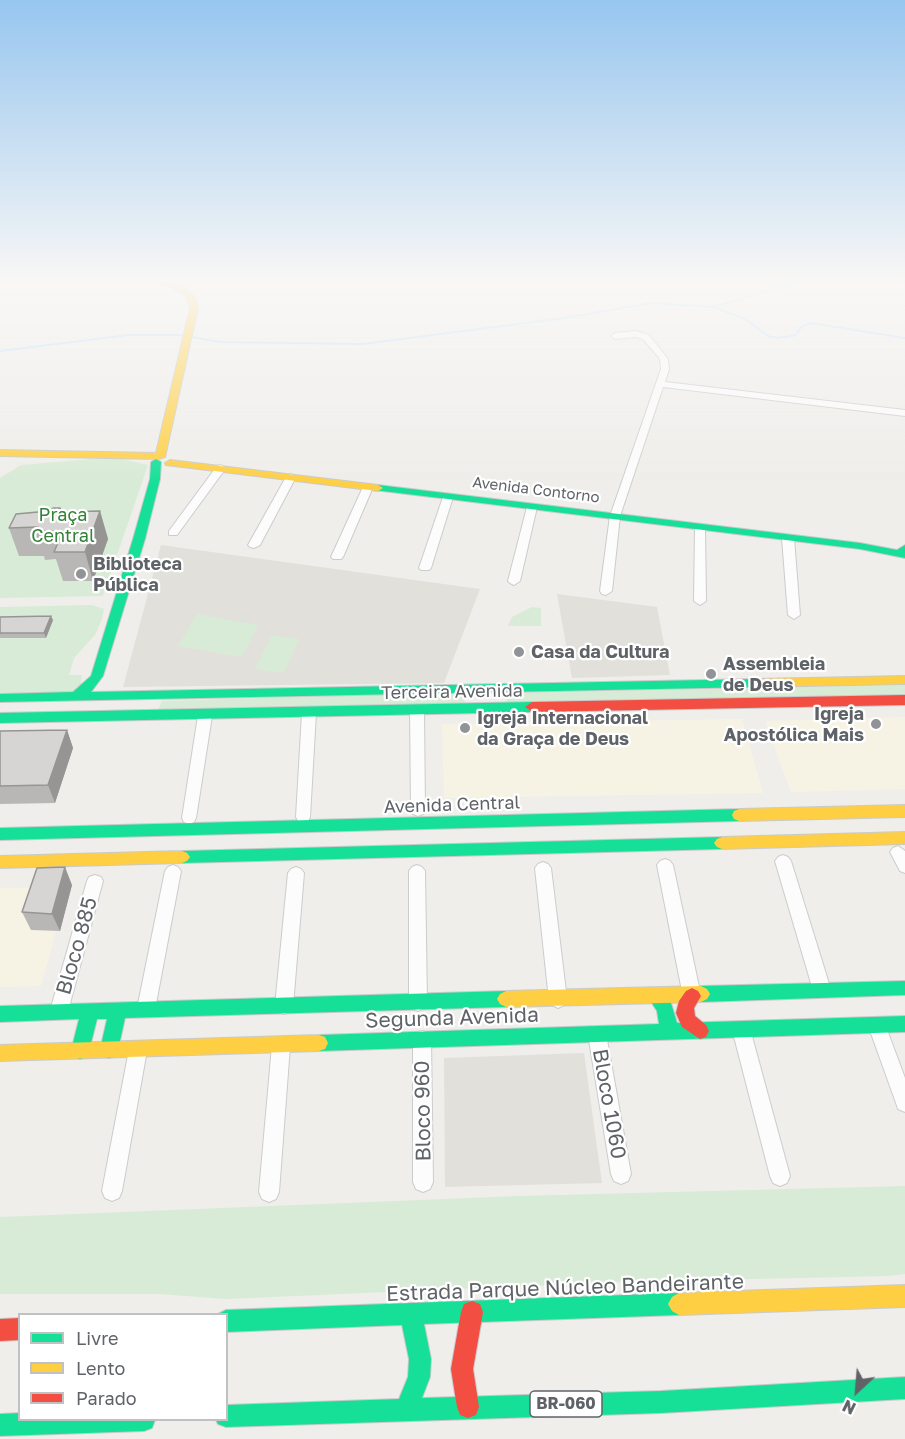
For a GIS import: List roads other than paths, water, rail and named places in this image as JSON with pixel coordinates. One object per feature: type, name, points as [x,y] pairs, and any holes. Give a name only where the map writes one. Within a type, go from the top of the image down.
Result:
[{"type":"main road","points":[[110,696],[97,685],[97,676],[156,478],[165,459],[167,436],[185,349]]},
{"type":"main road","name":"Avenida Contorno","points":[[0,453],[128,454],[368,487],[905,551]]},
{"type":"main road","points":[[77,696],[91,685],[97,676]]},
{"type":"main road","name":"Terceira Avenida","points":[[0,698],[905,680]]},
{"type":"main road","points":[[502,688],[499,699],[506,709]]},
{"type":"main road","points":[[471,689],[476,701],[473,710]]},
{"type":"main road","points":[[116,718],[126,710],[126,696]]},
{"type":"main road","points":[[152,696],[146,710],[154,717]]},
{"type":"main road","name":"Terceira Avenida","points":[[0,718],[116,718],[905,700]]},
{"type":"main road","name":"Avenida Central","points":[[0,834],[185,824],[201,830],[905,811]]},
{"type":"main road","points":[[592,819],[601,832],[600,843],[594,847]]},
{"type":"main road","points":[[620,819],[621,836],[635,845]]},
{"type":"main road","points":[[175,864],[185,824]]},
{"type":"main road","points":[[199,856],[197,841],[201,830]]},
{"type":"main road","points":[[0,862],[175,864],[199,856],[635,845],[902,845]]},
{"type":"main road","name":"Segunda Avenida","points":[[0,1014],[558,1000],[905,988]]},
{"type":"main road","points":[[692,996],[685,1006],[685,1013],[688,1021],[700,1031]]},
{"type":"main road","points":[[657,997],[665,1008],[668,1024],[664,1032]]},
{"type":"main road","points":[[109,1050],[118,1010]]},
{"type":"main road","points":[[80,1051],[90,1011]]},
{"type":"main road","name":"Segunda Avenida","points":[[0,1053],[281,1046],[422,1039],[905,1024]]},
{"type":"main road","name":"Estrada Parque Núcleo Bandeirante","points":[[228,1321],[905,1296]]},
{"type":"main road","points":[[468,1407],[462,1369],[472,1312]]},
{"type":"main road","points":[[406,1409],[419,1377],[420,1359],[411,1314]]},
{"type":"main road","points":[[0,1330],[18,1329]]},
{"type":"main road","name":"BR-060","points":[[228,1416],[661,1402],[905,1388]]},
{"type":"main road","points":[[0,1425],[96,1421]]},
{"type":"street","points":[[606,591],[615,516],[661,384],[664,359],[656,349]]},
{"type":"street","points":[[661,384],[905,413]]},
{"type":"street","points":[[173,533],[215,467]]},
{"type":"street","points":[[254,546],[291,477]]},
{"type":"street","points":[[337,557],[368,487]]},
{"type":"street","points":[[425,568],[448,496]]},
{"type":"street","points":[[514,581],[532,507]]},
{"type":"street","points":[[700,527],[700,601]]},
{"type":"street","points":[[788,538],[794,615]]},
{"type":"street","points":[[417,711],[418,810]]},
{"type":"street","points":[[303,817],[309,713]]},
{"type":"street","points":[[185,824],[205,716]]},
{"type":"street","points":[[902,845],[905,867]]},
{"type":"street","points":[[783,861],[822,990]]},
{"type":"street","points":[[146,1009],[175,864]]},
{"type":"street","points":[[665,865],[692,996]]},
{"type":"street","points":[[543,868],[558,1000]]},
{"type":"street","points":[[417,871],[418,1003]]},
{"type":"street","points":[[284,1006],[296,873]]},
{"type":"street","name":"Bloco 885","points":[[59,1011],[95,881]]},
{"type":"street","points":[[877,1025],[905,1103]]},
{"type":"street","points":[[741,1029],[780,1176]]},
{"type":"street","name":"Bloco 1060","points":[[597,1034],[621,1174]]},
{"type":"street","name":"Bloco 960","points":[[422,1039],[423,1182]]},
{"type":"street","points":[[269,1192],[281,1046]]},
{"type":"street","points":[[112,1191],[138,1050]]},
{"type":"waterway","points":[[0,351],[15,349]]},
{"type":"place","name":"Biblioteca Pública","points":[[81,574]]},
{"type":"place","name":"Casa da Cultura","points":[[519,652]]},
{"type":"place","name":"Assembleia de Deus","points":[[711,674]]},
{"type":"place","name":"Igreja Apostólica Mais","points":[[876,724]]},
{"type":"place","name":"Igreja Internacional da Graça de Deus","points":[[465,728]]},
{"type":"park label","name":"Praça Central","points":[[63,525]]}]
